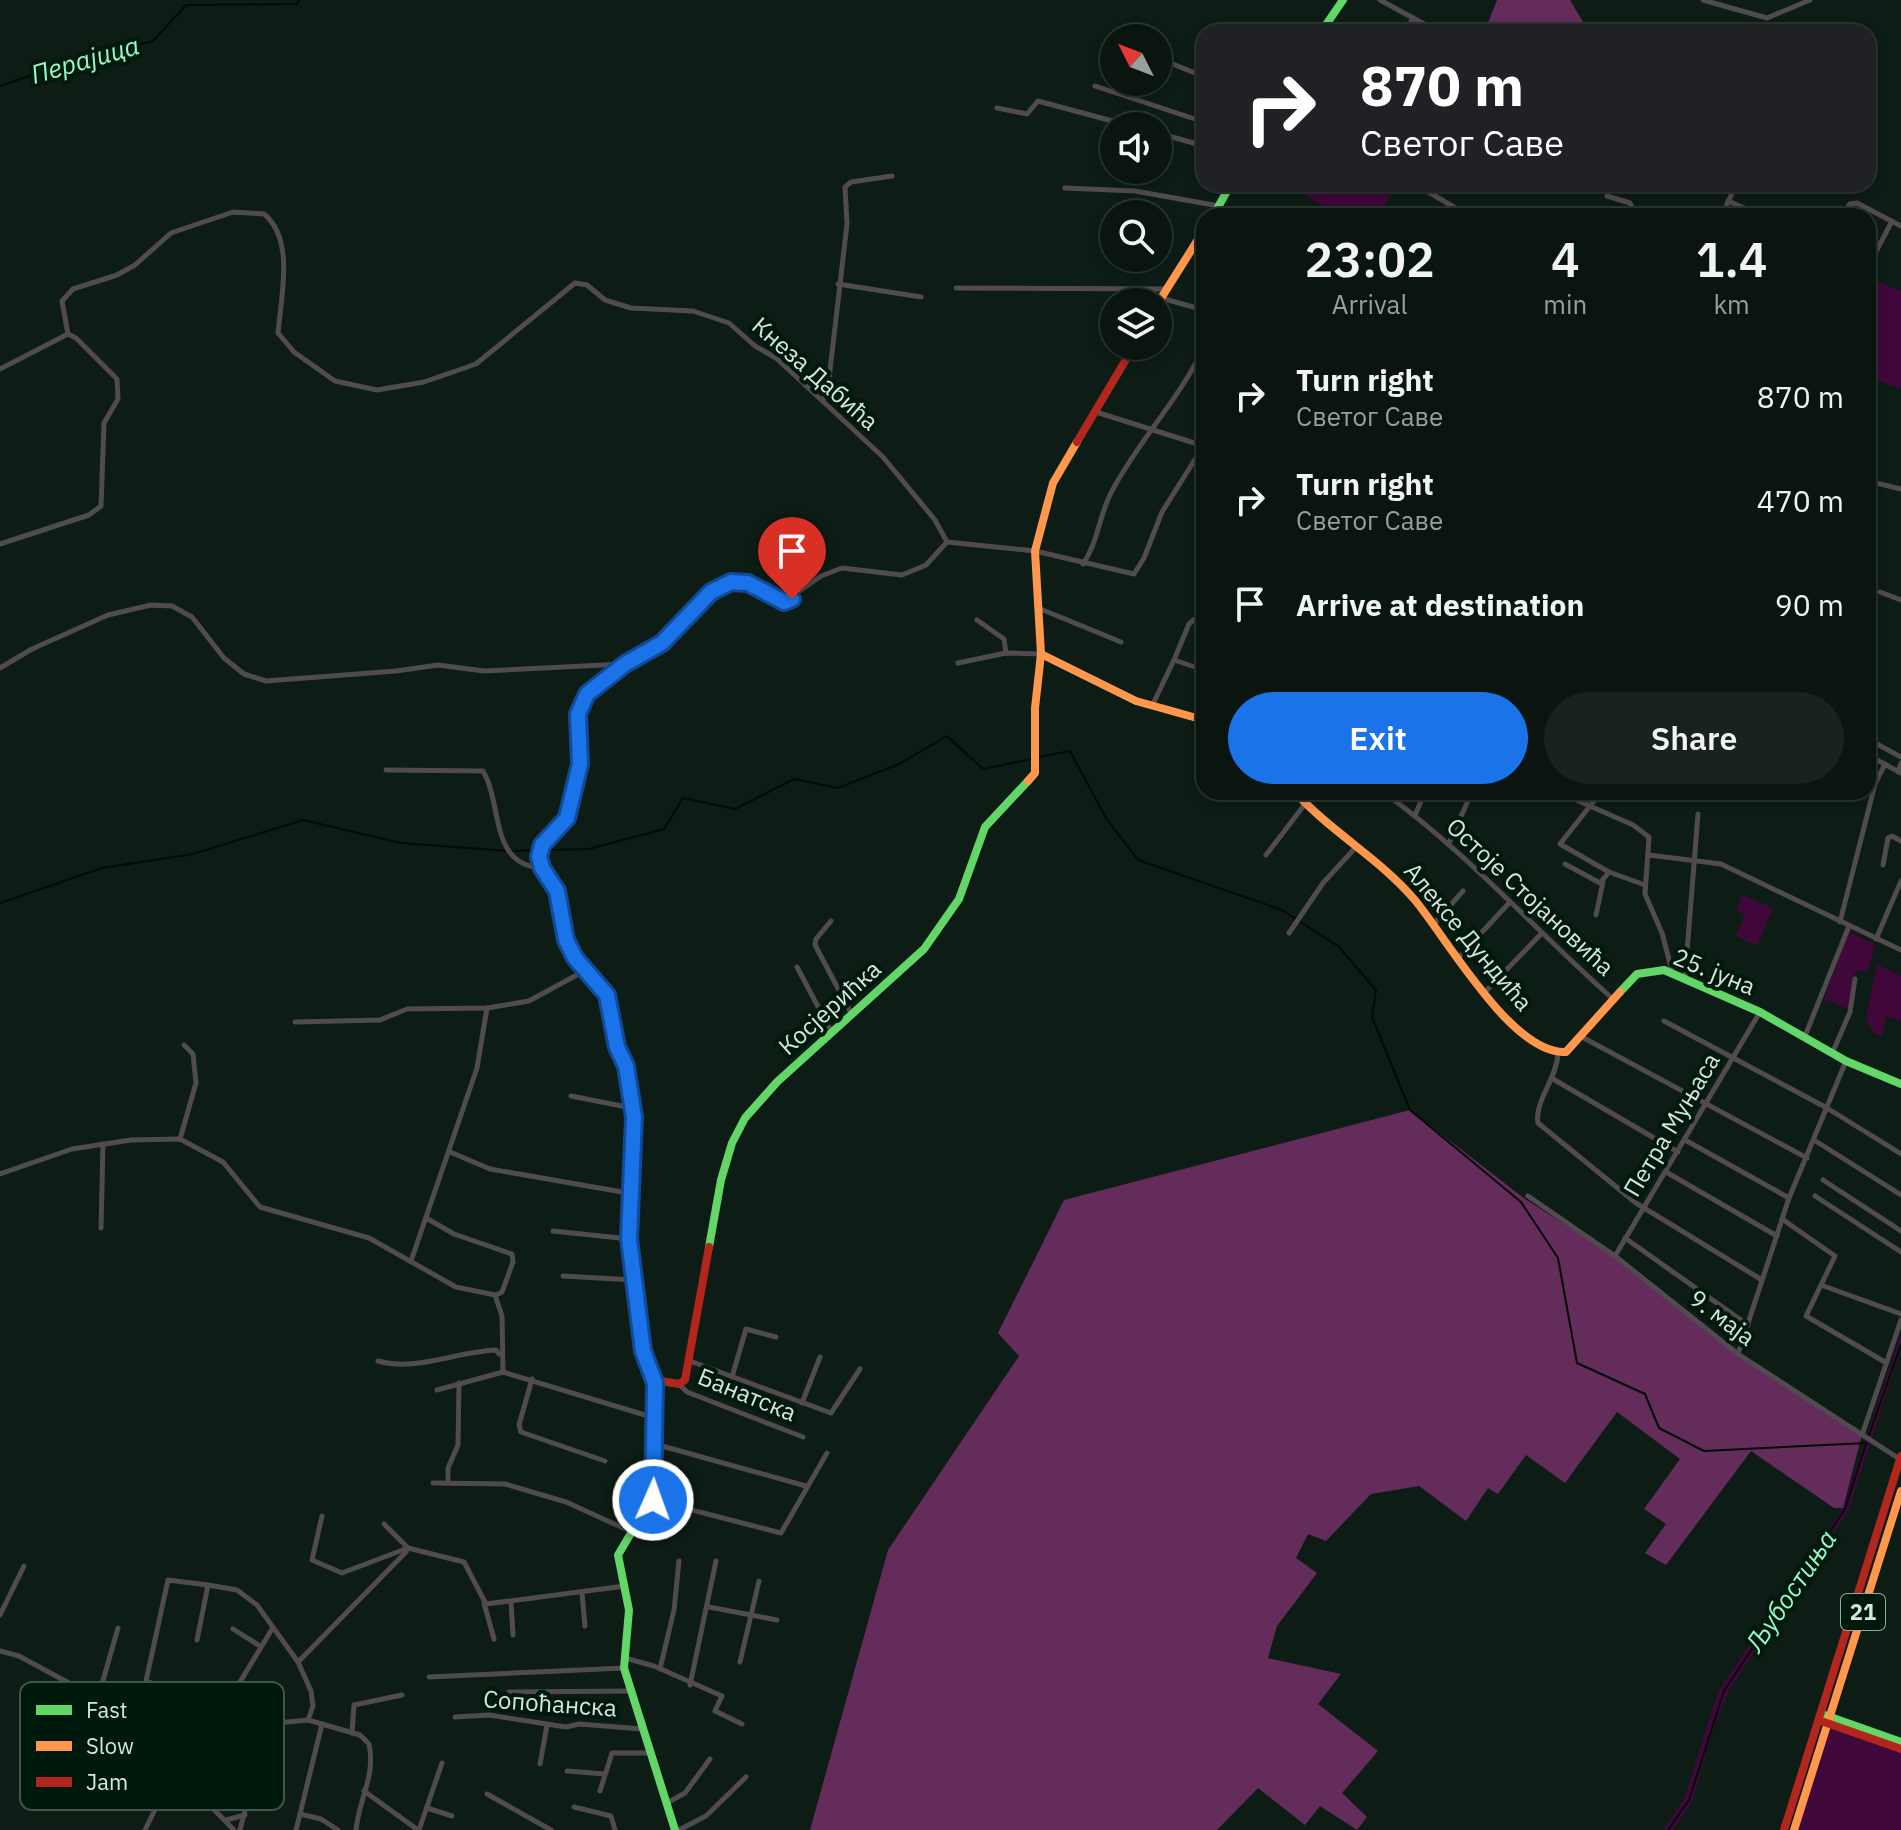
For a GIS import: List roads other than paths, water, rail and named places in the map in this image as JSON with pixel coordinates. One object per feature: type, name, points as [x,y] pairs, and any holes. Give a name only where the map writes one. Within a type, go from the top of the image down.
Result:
[{"type":"street","points":[[1326,24],[1343,0]]},
{"type":"street","points":[[1380,0],[1424,24]]},
{"type":"street","points":[[1703,0],[1767,18],[1810,0]]},
{"type":"street","points":[[1410,24],[1413,18]]},
{"type":"street","points":[[1172,64],[1196,73]]},
{"type":"street","points":[[1095,86],[1196,119]]},
{"type":"street","points":[[997,108],[1027,114],[1038,101],[1100,118]]},
{"type":"street","points":[[1172,137],[1196,144]]},
{"type":"street","points":[[823,400],[829,379],[847,224],[845,187],[851,182],[892,176]]},
{"type":"street","points":[[1065,188],[1135,191],[1219,206],[1227,192]]},
{"type":"street","points":[[1428,192],[1456,208]]},
{"type":"street","points":[[1725,208],[1732,192]]},
{"type":"street","points":[[1607,196],[1630,203],[1632,208]]},
{"type":"street","points":[[1728,201],[1744,208]]},
{"type":"street","points":[[1847,208],[1857,203],[1867,208]]},
{"type":"street","name":"Кнеза Дабића","points":[[68,334],[62,301],[73,289],[117,275],[135,265],[171,233],[233,212],[264,214],[279,232],[283,292],[278,333],[282,342],[335,381],[377,390],[424,382],[476,364],[575,283],[587,285],[605,300],[631,308],[693,311],[729,323],[823,400],[905,481],[935,520],[947,542]]},
{"type":"street","points":[[1876,213],[1901,226]]},
{"type":"street","points":[[1876,252],[1892,221]]},
{"type":"street","points":[[1168,288],[1196,243]]},
{"type":"street","points":[[838,284],[921,297]]},
{"type":"street","points":[[956,288],[1100,289]]},
{"type":"street","points":[[1172,303],[1196,308]]},
{"type":"street","points":[[0,369],[68,334],[76,338],[117,379],[118,399],[104,423],[101,506],[89,515],[0,544]]},
{"type":"street","name":"Косјерићка","points":[[679,1384],[685,1380],[690,1361],[706,1254],[732,1143],[745,1118],[777,1082],[924,949],[946,922],[959,899],[985,827],[1030,780],[1037,766],[1035,708],[1041,654],[1035,551],[1053,483],[1126,360]]},
{"type":"street","points":[[1083,564],[1092,551],[1110,495],[1196,363]]},
{"type":"street","points":[[1096,412],[1196,443]]},
{"type":"street","points":[[746,1777],[706,1816],[677,1830],[624,1668],[629,1620],[626,1586],[618,1555],[630,1531],[653,1500],[656,1419],[655,1383],[643,1351],[629,1239],[632,1108],[607,995],[566,940],[557,891],[542,868],[539,857],[542,845],[567,818],[580,764],[578,714],[587,694],[625,664],[662,643],[711,592],[731,582],[748,583],[784,602],[821,576],[842,568],[902,575],[926,565],[947,542],[1035,551],[1131,575],[1136,573],[1162,512],[1196,455],[1189,441]]},
{"type":"street","points":[[1876,483],[1901,489]]},
{"type":"street","points":[[1880,592],[1901,600]]},
{"type":"street","points":[[0,668],[32,649],[108,615],[151,605],[172,606],[192,617],[224,658],[244,674],[266,681],[438,665],[484,671],[625,664]]},
{"type":"street","points":[[1038,608],[1121,642]]},
{"type":"street","points":[[1151,707],[1189,624],[1196,619]]},
{"type":"street","points":[[977,620],[1004,639],[1006,653]]},
{"type":"street","points":[[958,663],[1006,653],[1041,654],[1151,707],[1196,718]]},
{"type":"street","points":[[1174,660],[1196,667]]},
{"type":"street","points":[[1876,744],[1901,760],[1900,772],[1876,759]]},
{"type":"street","points":[[1876,782],[1885,764]]},
{"type":"street","points":[[386,770],[483,771],[511,855],[525,867],[542,868]]},
{"type":"street","name":"Алексе Дундића","points":[[1302,800],[1404,886],[1485,992],[1520,1031],[1558,1054]]},
{"type":"street","name":"Остоје Стојановића","points":[[1394,800],[1449,843],[1540,935],[1613,999]]},
{"type":"street","points":[[1415,815],[1422,800]]},
{"type":"street","points":[[1449,843],[1468,800]]},
{"type":"street","points":[[1576,800],[1646,833],[1650,841],[1646,899],[1662,933],[1672,971]]},
{"type":"street","points":[[1596,800],[1560,844],[1609,872],[1645,885]]},
{"type":"street","points":[[1840,922],[1871,800]]},
{"type":"street","points":[[1266,855],[1305,804]]},
{"type":"street","points":[[1685,977],[1698,814]]},
{"type":"street","points":[[1883,865],[1888,838],[1892,836],[1901,841]]},
{"type":"street","points":[[1289,933],[1323,883],[1356,847]]},
{"type":"street","points":[[1649,855],[1693,858],[1721,864],[1901,950]]},
{"type":"street","points":[[1565,864],[1603,882]]},
{"type":"street","points":[[1596,915],[1603,882],[1609,872]]},
{"type":"street","points":[[1876,939],[1901,881]]},
{"type":"street","points":[[1434,924],[1463,891]]},
{"type":"street","points":[[1459,957],[1509,903]]},
{"type":"street","points":[[831,921],[816,939],[815,945],[852,1015]]},
{"type":"street","points":[[1805,1036],[1849,926]]},
{"type":"street","points":[[1485,992],[1540,935]]},
{"type":"street","points":[[797,967],[832,1033]]},
{"type":"street","points":[[295,1022],[380,1020],[407,1009],[487,1008],[529,1001],[586,970]]},
{"type":"street","name":"25. јуна","points":[[1558,1054],[1566,1052],[1582,1037],[1640,972],[1672,971],[1760,1012],[1846,1061],[1900,1082]]},
{"type":"street","points":[[1832,1054],[1850,1012],[1855,979]]},
{"type":"street","points":[[411,1261],[477,1068],[487,1008]]},
{"type":"street","name":"Петра Муњаса","points":[[1615,1256],[1760,1012]]},
{"type":"street","points":[[1664,1021],[1827,1108],[1901,1154]]},
{"type":"street","points":[[1582,1037],[1705,1107],[1807,1158]]},
{"type":"street","points":[[180,1139],[196,1083],[193,1054],[184,1045]]},
{"type":"street","points":[[1558,1054],[1553,1079],[1537,1116],[1538,1123],[1645,1207],[1762,1280]]},
{"type":"street","points":[[1738,1354],[1789,1198],[1846,1061]]},
{"type":"street","points":[[1553,1079],[1678,1152]]},
{"type":"street","points":[[571,1096],[632,1108]]},
{"type":"street","points":[[0,1174],[72,1149],[180,1139],[223,1162],[260,1207],[369,1238],[456,1287],[495,1295],[502,1292],[513,1262],[512,1254],[454,1234],[426,1218]]},
{"type":"street","points":[[1685,1140],[1789,1198]]},
{"type":"street","points":[[1814,1140],[1901,1195]]},
{"type":"street","points":[[101,1228],[103,1144]]},
{"type":"street","points":[[450,1152],[490,1169],[628,1193]]},
{"type":"street","points":[[1666,1172],[1777,1236]]},
{"type":"street","points":[[1823,1180],[1901,1231]]},
{"type":"street","name":"9. маја","points":[[1528,1196],[1615,1256],[1738,1354],[1873,1443],[1901,1458]]},
{"type":"street","points":[[1815,1196],[1901,1252]]},
{"type":"street","points":[[1782,1219],[1835,1255],[1805,1314],[1885,1362]]},
{"type":"street","points":[[553,1231],[629,1239]]},
{"type":"street","points":[[1625,1238],[1748,1325]]},
{"type":"street","points":[[563,1276],[634,1280]]},
{"type":"street","points":[[1821,1285],[1901,1314]]},
{"type":"street","points":[[495,1295],[502,1316],[503,1369]]},
{"type":"street","points":[[1862,1435],[1901,1320]]},
{"type":"street","points":[[732,1377],[746,1329],[776,1337]]},
{"type":"street","points":[[378,1361],[454,1359],[476,1351],[496,1350],[503,1369]]},
{"type":"street","points":[[802,1403],[820,1357]]},
{"type":"street","points":[[690,1361],[832,1413],[860,1369]]},
{"type":"street","points":[[437,1390],[503,1369],[656,1419]]},
{"type":"street","points":[[532,1379],[519,1425],[521,1432],[605,1461]]},
{"type":"street","points":[[655,1383],[662,1380],[679,1384]]},
{"type":"street","points":[[448,1483],[448,1468],[458,1445],[459,1383]]},
{"type":"street","name":"Банатска","points":[[679,1384],[687,1392],[803,1437]]},
{"type":"street","points":[[655,1444],[806,1486]]},
{"type":"street","points":[[653,1500],[776,1533],[785,1530],[806,1486],[827,1453]]},
{"type":"street","name":"21","points":[[1794,1830],[1901,1458]]},
{"type":"street","points":[[433,1483],[505,1484],[566,1502],[630,1531]]},
{"type":"street","name":"21","points":[[1784,1830],[1901,1491]]},
{"type":"street","points":[[322,1516],[311,1557],[314,1562],[345,1573],[408,1548]]},
{"type":"street","points":[[384,1524],[408,1548],[464,1562],[484,1603],[494,1639]]},
{"type":"street","points":[[298,1662],[408,1548]]},
{"type":"street","points":[[660,1669],[674,1610],[679,1561]]},
{"type":"street","points":[[690,1685],[709,1607],[716,1561]]},
{"type":"street","points":[[0,1615],[24,1566]]},
{"type":"street","points":[[149,1682],[146,1681],[168,1580],[208,1585],[247,1595],[298,1662],[313,1700],[308,1720]]},
{"type":"street","points":[[740,1662],[759,1581]]},
{"type":"street","points":[[197,1640],[208,1585]]},
{"type":"street","points":[[484,1603],[626,1586]]},
{"type":"street","points":[[582,1593],[585,1626]]},
{"type":"street","points":[[511,1602],[513,1635]]},
{"type":"street","points":[[709,1607],[777,1620]]},
{"type":"street","points":[[103,1682],[118,1628]]},
{"type":"street","points":[[233,1629],[260,1646]]},
{"type":"street","points":[[240,1682],[272,1629]]},
{"type":"street","points":[[0,1651],[19,1656],[68,1682]]},
{"type":"street","points":[[624,1658],[660,1669],[690,1685],[722,1696],[715,1711],[742,1724]]},
{"type":"street","points":[[429,1677],[624,1668]]},
{"type":"street","points":[[509,1692],[630,1691]]},
{"type":"street","points":[[352,1733],[354,1705],[402,1695]]},
{"type":"street","name":"Сопоћанска","points":[[455,1717],[489,1715],[547,1725],[642,1729]]},
{"type":"street","points":[[1824,1719],[1901,1742]]},
{"type":"street","points":[[1824,1719],[1901,1749]]},
{"type":"street","points":[[284,1722],[308,1720],[367,1740],[371,1751],[372,1776],[364,1791],[356,1830]]},
{"type":"street","points":[[296,1830],[322,1724]]},
{"type":"street","points":[[540,1764],[547,1725]]},
{"type":"street","points":[[600,1791],[613,1752],[652,1753]]},
{"type":"street","points":[[667,1803],[685,1793],[710,1759]]},
{"type":"street","points":[[364,1791],[419,1830],[442,1763]]},
{"type":"street","points":[[567,1771],[605,1774]]},
{"type":"street","points":[[487,1794],[551,1830]]},
{"type":"street","points":[[574,1807],[611,1816],[615,1830]]},
{"type":"street","points":[[427,1808],[452,1816]]},
{"type":"street","points":[[145,1830],[155,1810]]},
{"type":"street","points":[[216,1810],[237,1830],[247,1810]]},
{"type":"street","points":[[300,1814],[321,1819],[338,1830]]},
{"type":"street","points":[[226,1820],[246,1815]]},
{"type":"waterway","name":"Перајица","points":[[0,86],[69,62],[153,41],[186,5],[297,4],[299,0]]},
{"type":"waterway","points":[[0,903],[102,868],[193,854],[303,820],[401,843],[508,851],[589,849],[664,829],[683,798],[735,809],[794,779],[838,788],[899,764],[947,736],[983,769],[1032,759]]},
{"type":"waterway","points":[[1039,757],[1070,751],[1106,818],[1138,860],[1282,910],[1338,946],[1376,990],[1372,1017],[1410,1110],[1521,1202],[1558,1258],[1577,1363],[1645,1394],[1659,1428],[1704,1451],[1867,1443]]},
{"type":"waterway","name":"Љубостиња","points":[[1868,1438],[1901,1344]]},
{"type":"waterway","name":"Љубостиња","points":[[1668,1830],[1689,1800],[1724,1691],[1845,1509],[1866,1444]]}]
